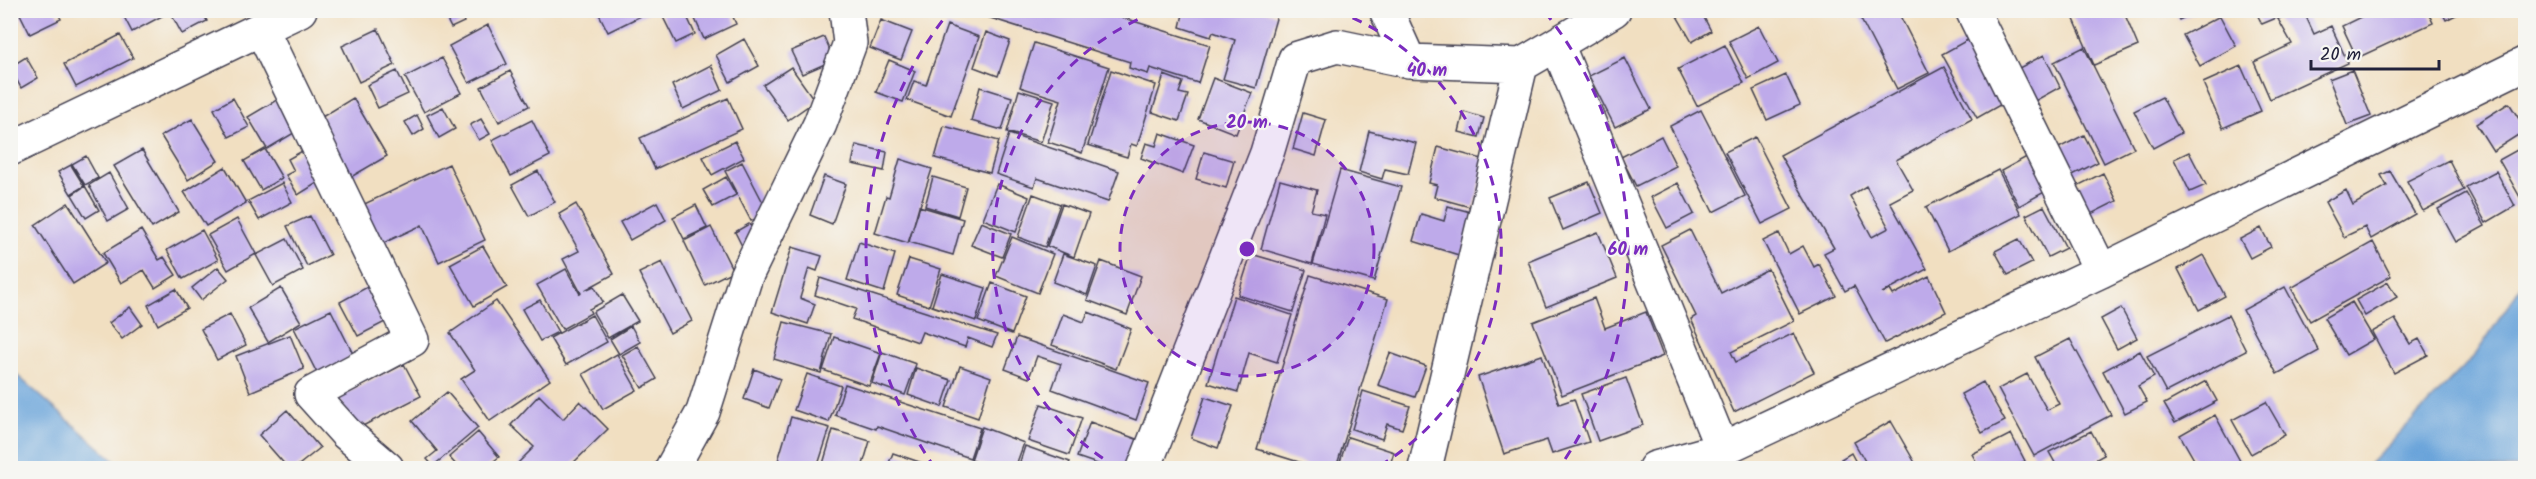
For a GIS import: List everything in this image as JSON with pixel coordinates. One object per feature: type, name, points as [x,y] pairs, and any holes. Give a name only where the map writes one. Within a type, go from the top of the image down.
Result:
[{"type":"street","points":[[10,149],[300,10]]},
{"type":"street","points":[[672,468],[703,412],[746,276],[820,124],[850,43],[846,10]]},
{"type":"street","points":[[1386,10],[1409,61]]},
{"type":"street","points":[[1144,468],[1267,153],[1295,58],[1337,46],[1409,61],[1521,65],[1614,10]]},
{"type":"street","points":[[1972,10],[2101,271]]},
{"type":"street","points":[[261,28],[412,340],[311,394],[346,433],[387,468]]},
{"type":"street","points":[[1557,45],[1722,449]]},
{"type":"street","points":[[1655,468],[1722,449],[2101,271],[2526,63]]},
{"type":"street","points":[[1425,468],[1521,65]]},
{"type":"water","points":[[2525,280],[2525,468],[2366,468],[2476,354]]},
{"type":"water","points":[[11,370],[116,462],[125,468],[11,468]]},
{"type":"building","points":[[18,10],[56,10],[61,19],[30,34]]},
{"type":"building","points":[[126,10],[161,10],[164,15],[132,32],[122,13]]},
{"type":"building","points":[[169,10],[201,10],[207,21],[182,34]]},
{"type":"building","points":[[442,10],[458,10],[464,22],[451,28]]},
{"type":"building","points":[[597,10],[653,10],[608,32]]},
{"type":"building","points":[[667,10],[684,10],[695,34],[676,43],[661,13]]},
{"type":"building","points":[[691,10],[730,10],[736,24],[704,39]]},
{"type":"building","points":[[965,10],[1098,10],[1210,45],[1198,83],[1150,68],[1148,74],[1129,68],[1130,62]]},
{"type":"building","points":[[1184,10],[1262,10],[1277,15],[1256,88],[1223,79],[1235,40],[1213,32],[1211,37],[1180,27]]},
{"type":"building","points":[[1687,10],[1700,10],[1711,31],[1692,42],[1677,16]]},
{"type":"building","points":[[1856,10],[1897,10],[1929,73],[1897,89]]},
{"type":"building","points":[[2070,10],[2115,10],[2116,13],[2123,10],[2138,46],[2094,65]]},
{"type":"building","points":[[2175,10],[2200,10],[2179,20]]},
{"type":"building","points":[[2255,10],[2279,10],[2281,16],[2262,24]]},
{"type":"building","points":[[2295,10],[2303,10],[2314,34],[2331,26],[2348,63],[2270,99],[2254,62],[2292,44],[2278,19]]},
{"type":"building","points":[[2375,10],[2427,10],[2433,23],[2357,58],[2342,26]]},
{"type":"building","points":[[2441,10],[2466,10],[2446,20]]},
{"type":"building","points":[[2220,16],[2236,46],[2200,66],[2183,35]]},
{"type":"building","points":[[881,20],[912,32],[901,60],[870,48]]},
{"type":"building","points":[[488,25],[507,64],[469,83],[449,46]]},
{"type":"building","points":[[947,25],[979,37],[951,116],[907,100],[914,81],[926,85]]},
{"type":"building","points":[[1759,26],[1778,63],[1748,79],[1729,41]]},
{"type":"building","points":[[378,29],[395,65],[359,82],[342,46]]},
{"type":"building","points":[[986,32],[1010,41],[998,76],[974,67]]},
{"type":"building","points":[[1980,33],[2014,97],[1977,118],[1942,54]]},
{"type":"building","points":[[120,35],[133,58],[76,87],[64,64]]},
{"type":"building","points":[[824,37],[834,60],[802,74],[791,51]]},
{"type":"building","points":[[744,39],[759,66],[730,82],[716,55]]},
{"type":"building","points":[[1034,43],[1109,67],[1082,153],[1048,142],[1061,100],[1020,87]]},
{"type":"building","points":[[1725,45],[1744,83],[1697,106],[1678,69]]},
{"type":"building","points":[[2084,47],[2134,148],[2104,163],[2054,62]]},
{"type":"building","points":[[2044,55],[2060,87],[2033,102],[2017,69]]},
{"type":"building","points":[[26,57],[38,78],[21,88],[10,67]]},
{"type":"building","points":[[442,58],[461,93],[424,112],[405,77]]},
{"type":"building","points":[[1625,58],[1651,109],[1615,127],[1589,76]]},
{"type":"building","points":[[889,60],[915,71],[903,102],[876,92]]},
{"type":"building","points":[[711,65],[722,90],[683,109],[672,85]]},
{"type":"building","points":[[2241,66],[2261,111],[2223,128],[2203,83]]},
{"type":"building","points":[[791,67],[815,101],[788,120],[763,85]]},
{"type":"building","points":[[1944,67],[1972,119],[1896,160],[1913,190],[1890,202],[1927,269],[1882,293],[1890,290],[1893,295],[1929,276],[1946,312],[1885,343],[1854,286],[1845,291],[1824,253],[1834,248],[1780,155]],"holes":[[[1866,186],[1889,228],[1872,237],[1850,196]]]},
{"type":"building","points":[[1111,70],[1156,85],[1137,146],[1131,144],[1127,157],[1088,145]]},
{"type":"building","points":[[2352,70],[2371,116],[2347,125],[2329,79]]},
{"type":"building","points":[[397,71],[408,94],[378,108],[367,85]]},
{"type":"building","points":[[510,71],[529,106],[499,122],[481,87]]},
{"type":"building","points":[[1164,75],[1183,82],[1179,93],[1188,95],[1179,121],[1152,112]]},
{"type":"building","points":[[1786,75],[1800,105],[1767,120],[1753,90]]},
{"type":"building","points":[[1213,78],[1252,93],[1236,134],[1198,119]]},
{"type":"building","points":[[980,87],[1012,97],[1002,130],[971,121]]},
{"type":"building","points":[[1019,90],[1054,101],[1041,142],[1007,132]]},
{"type":"building","points":[[285,95],[304,127],[267,149],[248,117]]},
{"type":"building","points":[[2162,97],[2181,133],[2153,148],[2134,111]]},
{"type":"building","points":[[233,98],[249,127],[229,137],[214,109]]},
{"type":"building","points":[[353,98],[387,156],[351,177],[317,120]]},
{"type":"building","points":[[728,98],[742,129],[655,169],[640,138]]},
{"type":"building","points":[[2509,103],[2526,130],[2493,151],[2476,124]]},
{"type":"building","points":[[443,107],[455,129],[439,138],[427,115]]},
{"type":"building","points":[[1701,110],[1745,196],[1713,212],[1670,126]]},
{"type":"building","points":[[1464,112],[1484,118],[1479,137],[1459,132]]},
{"type":"building","points":[[1303,113],[1326,120],[1316,156],[1293,149]]},
{"type":"building","points":[[417,115],[424,129],[413,136],[405,122]]},
{"type":"building","points":[[192,119],[218,161],[188,180],[161,136]]},
{"type":"building","points":[[481,119],[490,134],[479,140],[470,125]]},
{"type":"building","points":[[532,120],[550,156],[511,176],[492,140]]},
{"type":"building","points":[[944,126],[999,141],[990,173],[935,158]]},
{"type":"building","points":[[1369,131],[1416,143],[1408,174],[1385,169],[1382,179],[1359,172]]},
{"type":"building","points":[[1160,133],[1194,145],[1183,174],[1141,158],[1146,143],[1156,146]]},
{"type":"building","points":[[1009,134],[1119,171],[1108,202],[1037,178],[1034,187],[996,174]]},
{"type":"building","points":[[2084,135],[2098,162],[2061,181],[2047,154]]},
{"type":"building","points":[[1661,136],[1676,166],[1636,186],[1621,157]]},
{"type":"building","points":[[1755,137],[1792,209],[1762,224],[1725,152]]},
{"type":"building","points":[[735,141],[744,158],[712,175],[703,157]]},
{"type":"building","points":[[856,145],[887,152],[884,171],[852,164]]},
{"type":"building","points":[[2526,145],[2526,194],[2520,197],[2499,160]]},
{"type":"building","points":[[1438,147],[1486,160],[1474,208],[1434,197],[1437,185],[1429,183]]},
{"type":"building","points":[[265,149],[282,178],[261,190],[244,161]]},
{"type":"building","points":[[142,150],[179,212],[152,228],[114,166]]},
{"type":"building","points":[[304,150],[322,180],[298,195],[286,175],[294,171],[288,159]]},
{"type":"building","points":[[1204,152],[1234,161],[1226,188],[1196,179]]},
{"type":"building","points":[[2189,152],[2206,185],[2190,192],[2174,159]]},
{"type":"building","points":[[2032,154],[2050,189],[2019,206],[2001,171]]},
{"type":"building","points":[[86,156],[98,178],[85,185],[72,164]]},
{"type":"building","points":[[900,159],[932,169],[908,243],[875,233]]},
{"type":"building","points":[[2449,160],[2464,190],[2423,211],[2407,181]]},
{"type":"building","points":[[742,162],[768,212],[751,250],[742,246],[735,232],[749,224],[752,227],[755,219],[751,221],[725,171]]},
{"type":"building","points":[[449,164],[485,240],[439,262],[422,225],[377,246],[358,207]]},
{"type":"building","points":[[71,165],[84,186],[71,194],[58,172]]},
{"type":"building","points":[[225,167],[246,203],[206,226],[184,192]]},
{"type":"building","points":[[1340,170],[1401,187],[1374,281],[1313,264]]},
{"type":"building","points":[[1998,170],[2021,214],[1948,251],[1926,207]]},
{"type":"building","points":[[538,171],[555,202],[529,216],[512,185]]},
{"type":"building","points":[[2390,171],[2415,214],[2371,239],[2365,227],[2344,237],[2325,202],[2346,190],[2353,205],[2387,186],[2381,175]]},
{"type":"building","points":[[2496,171],[2515,206],[2486,223],[2466,187]]},
{"type":"building","points":[[109,173],[129,209],[108,221],[89,185]]},
{"type":"building","points":[[2103,173],[2117,201],[2079,220],[2065,192]]},
{"type":"building","points":[[824,176],[846,184],[832,224],[810,215]]},
{"type":"building","points":[[726,177],[736,195],[713,207],[703,190]]},
{"type":"building","points":[[933,177],[966,187],[958,216],[925,206]]},
{"type":"building","points":[[1280,180],[1317,190],[1311,211],[1325,214],[1312,264],[1261,249]]},
{"type":"building","points":[[1589,182],[1602,213],[1563,230],[1550,198]]},
{"type":"building","points":[[282,183],[292,202],[259,220],[248,201]]},
{"type":"building","points":[[1678,183],[1694,214],[1667,228],[1651,197]]},
{"type":"building","points":[[997,184],[1029,197],[1016,232],[983,219]]},
{"type":"building","points":[[85,186],[99,210],[86,218],[72,195]]},
{"type":"building","points":[[2466,193],[2485,226],[2456,242],[2438,209]]},
{"type":"building","points":[[1033,194],[1060,204],[1045,247],[1018,237]]},
{"type":"building","points":[[657,202],[666,220],[630,240],[620,222]]},
{"type":"building","points":[[68,203],[106,263],[73,284],[35,225]]},
{"type":"building","points":[[576,204],[614,274],[585,290],[594,286],[603,302],[589,309],[591,313],[562,329],[537,285],[566,269],[581,293],[563,259],[579,251],[559,214]]},
{"type":"building","points":[[1062,204],[1089,214],[1074,257],[1047,246]]},
{"type":"building","points":[[696,205],[707,228],[684,239],[673,217]]},
{"type":"building","points":[[919,206],[963,219],[953,255],[909,242]]},
{"type":"building","points":[[1448,206],[1474,213],[1462,256],[1413,241],[1421,214],[1444,221]]},
{"type":"building","points":[[2044,206],[2066,248],[2048,257],[2026,215]]},
{"type":"building","points":[[310,216],[330,255],[307,266],[287,226]]},
{"type":"building","points":[[237,219],[256,254],[228,270],[208,235]]},
{"type":"building","points":[[981,222],[1011,234],[1002,257],[971,245]]},
{"type":"building","points":[[711,227],[733,271],[705,285],[684,241]]},
{"type":"building","points":[[2261,228],[2271,247],[2250,258],[2240,239]]},
{"type":"building","points":[[141,230],[159,260],[164,257],[176,275],[155,288],[144,270],[121,283],[103,253]]},
{"type":"building","points":[[202,230],[218,260],[183,279],[167,250]]},
{"type":"building","points":[[1690,230],[1721,293],[1768,269],[1794,321],[1731,352],[1736,362],[1794,333],[1814,372],[1734,412],[1691,319],[1696,316],[1661,245]]},
{"type":"building","points":[[1598,232],[1617,278],[1546,307],[1528,261]]},
{"type":"building","points":[[1779,233],[1789,254],[1803,246],[1814,267],[1819,264],[1836,296],[1800,314],[1763,241]]},
{"type":"building","points":[[1012,237],[1053,254],[1038,293],[996,276]]},
{"type":"building","points":[[287,239],[303,270],[273,286],[256,255]]},
{"type":"building","points":[[2019,239],[2032,263],[2008,275],[1995,251]]},
{"type":"building","points":[[859,242],[895,254],[884,292],[847,280]]},
{"type":"building","points":[[2373,242],[2391,276],[2310,321],[2291,288]]},
{"type":"building","points":[[483,246],[507,287],[474,306],[450,264]]},
{"type":"building","points":[[792,247],[822,256],[817,271],[809,268],[800,298],[815,304],[808,324],[772,312]]},
{"type":"building","points":[[1063,254],[1097,266],[1087,295],[1053,282]]},
{"type":"building","points":[[1251,254],[1306,270],[1293,312],[1238,295]]},
{"type":"building","points":[[2203,255],[2225,296],[2199,310],[2178,269]]},
{"type":"building","points":[[909,259],[941,269],[929,306],[897,295]]},
{"type":"building","points":[[1101,261],[1141,276],[1127,315],[1087,300]]},
{"type":"building","points":[[662,262],[692,321],[670,333],[639,273]]},
{"type":"building","points":[[218,267],[228,279],[201,300],[192,288]]},
{"type":"building","points":[[942,274],[986,288],[976,321],[932,306]]},
{"type":"building","points":[[1310,275],[1388,299],[1336,468],[1318,468],[1257,449]]},
{"type":"building","points":[[820,278],[997,335],[992,347],[968,338],[965,347],[922,332],[918,342],[852,319],[856,309],[815,295]]},
{"type":"building","points":[[2388,282],[2397,297],[2365,316],[2356,300]]},
{"type":"building","points":[[992,283],[1026,296],[1012,334],[978,321]]},
{"type":"building","points":[[371,285],[389,320],[358,336],[340,302]]},
{"type":"building","points":[[2285,287],[2319,351],[2277,374],[2243,310]]},
{"type":"building","points":[[281,288],[301,322],[268,342],[248,308]]},
{"type":"building","points":[[176,289],[187,308],[158,325],[148,305]]},
{"type":"building","points":[[622,295],[638,321],[608,338],[593,312]]},
{"type":"building","points":[[1234,296],[1292,315],[1277,362],[1249,353],[1238,392],[1208,383]]},
{"type":"building","points":[[1594,298],[1605,328],[1646,312],[1663,356],[1562,395],[1533,322]]},
{"type":"building","points":[[540,300],[558,332],[540,341],[522,309]]},
{"type":"building","points":[[496,301],[550,380],[490,421],[461,379],[475,370],[450,333]]},
{"type":"building","points":[[2352,302],[2374,339],[2346,355],[2324,318]]},
{"type":"building","points":[[130,307],[142,324],[122,339],[109,323]]},
{"type":"building","points":[[2121,308],[2137,338],[2117,349],[2101,319]]},
{"type":"building","points":[[331,310],[354,356],[318,375],[294,328]]},
{"type":"building","points":[[1088,312],[1131,329],[1116,369],[1052,345],[1063,314],[1084,322]]},
{"type":"building","points":[[230,314],[246,345],[217,360],[201,329]]},
{"type":"building","points":[[592,315],[607,342],[566,365],[550,338]]},
{"type":"building","points":[[2228,315],[2246,351],[2166,392],[2147,356]]},
{"type":"building","points":[[2395,319],[2410,344],[2419,339],[2428,355],[2394,373],[2372,332]]},
{"type":"building","points":[[784,322],[831,334],[821,373],[774,359]]},
{"type":"building","points":[[631,326],[640,342],[619,354],[610,339]]},
{"type":"building","points":[[290,335],[304,369],[250,392],[236,356]]},
{"type":"building","points":[[834,337],[881,353],[869,386],[823,370]]},
{"type":"building","points":[[1017,337],[1149,383],[1136,420],[1052,389],[1061,364],[1037,356],[1029,378],[1005,369]]},
{"type":"building","points":[[2070,339],[2111,415],[2034,456],[1998,389],[2027,374],[2047,410],[2059,404],[2035,357]]},
{"type":"building","points":[[638,346],[657,379],[642,388],[622,355]]},
{"type":"building","points":[[2140,351],[2154,377],[2138,386],[2147,402],[2125,413],[2103,371]]},
{"type":"building","points":[[882,352],[916,364],[905,395],[872,383]]},
{"type":"building","points":[[1390,353],[1426,366],[1415,397],[1378,385]]},
{"type":"building","points":[[617,354],[637,390],[603,409],[583,374]]},
{"type":"building","points":[[1542,355],[1559,404],[1574,399],[1589,442],[1552,454],[1547,440],[1504,454],[1478,377]]},
{"type":"building","points":[[404,364],[421,396],[355,430],[338,398]]},
{"type":"building","points":[[960,366],[991,377],[978,418],[946,407]]},
{"type":"building","points":[[916,368],[951,380],[942,407],[908,395]]},
{"type":"building","points":[[754,369],[780,379],[769,408],[744,399]]},
{"type":"building","points":[[807,374],[841,386],[829,422],[794,410]]},
{"type":"building","points":[[1626,378],[1643,425],[1598,441],[1581,394]]},
{"type":"building","points":[[2206,381],[2217,401],[2175,423],[2164,404]]},
{"type":"building","points":[[1983,382],[2005,421],[1982,433],[1961,394]]},
{"type":"building","points":[[845,384],[980,428],[970,458],[877,426],[876,429],[835,415]]},
{"type":"building","points":[[1363,391],[1410,406],[1402,429],[1387,424],[1382,439],[1352,429]]},
{"type":"building","points":[[447,392],[478,428],[433,466],[427,459],[437,451],[412,421]]},
{"type":"building","points":[[539,395],[563,419],[580,401],[608,429],[568,468],[523,468],[518,463],[534,447],[511,425]]},
{"type":"building","points":[[1205,397],[1233,406],[1218,448],[1191,438]]},
{"type":"building","points":[[2266,402],[2285,435],[2251,454],[2232,420]]},
{"type":"building","points":[[1041,404],[1082,418],[1069,455],[1028,441]]},
{"type":"building","points":[[287,410],[320,448],[295,468],[288,468],[259,435]]},
{"type":"building","points":[[2215,415],[2240,461],[2226,468],[2199,468],[2180,435]]},
{"type":"building","points":[[791,417],[830,428],[817,468],[791,468],[777,464]]},
{"type":"building","points":[[1891,421],[1918,468],[1869,468],[1854,442]]},
{"type":"building","points":[[1090,422],[1139,440],[1129,468],[1109,468],[1077,457]]},
{"type":"building","points":[[982,427],[1024,443],[1015,468],[995,468],[971,460]]},
{"type":"building","points":[[833,430],[870,441],[862,468],[837,468],[823,464]]},
{"type":"building","points":[[2091,431],[2104,455],[2084,466],[2085,468],[2058,468],[2049,452]]},
{"type":"building","points":[[478,432],[499,457],[485,468],[459,468],[449,457]]},
{"type":"building","points":[[2011,434],[2025,461],[2011,468],[1980,468],[1972,454]]},
{"type":"building","points":[[1348,437],[1394,452],[1389,468],[1338,468]]},
{"type":"building","points":[[1025,446],[1070,462],[1067,468],[1018,468]]},
{"type":"building","points":[[893,453],[937,468],[887,468]]},
{"type":"building","points":[[1851,453],[1859,468],[1839,468],[1845,465],[1841,459]]}]
